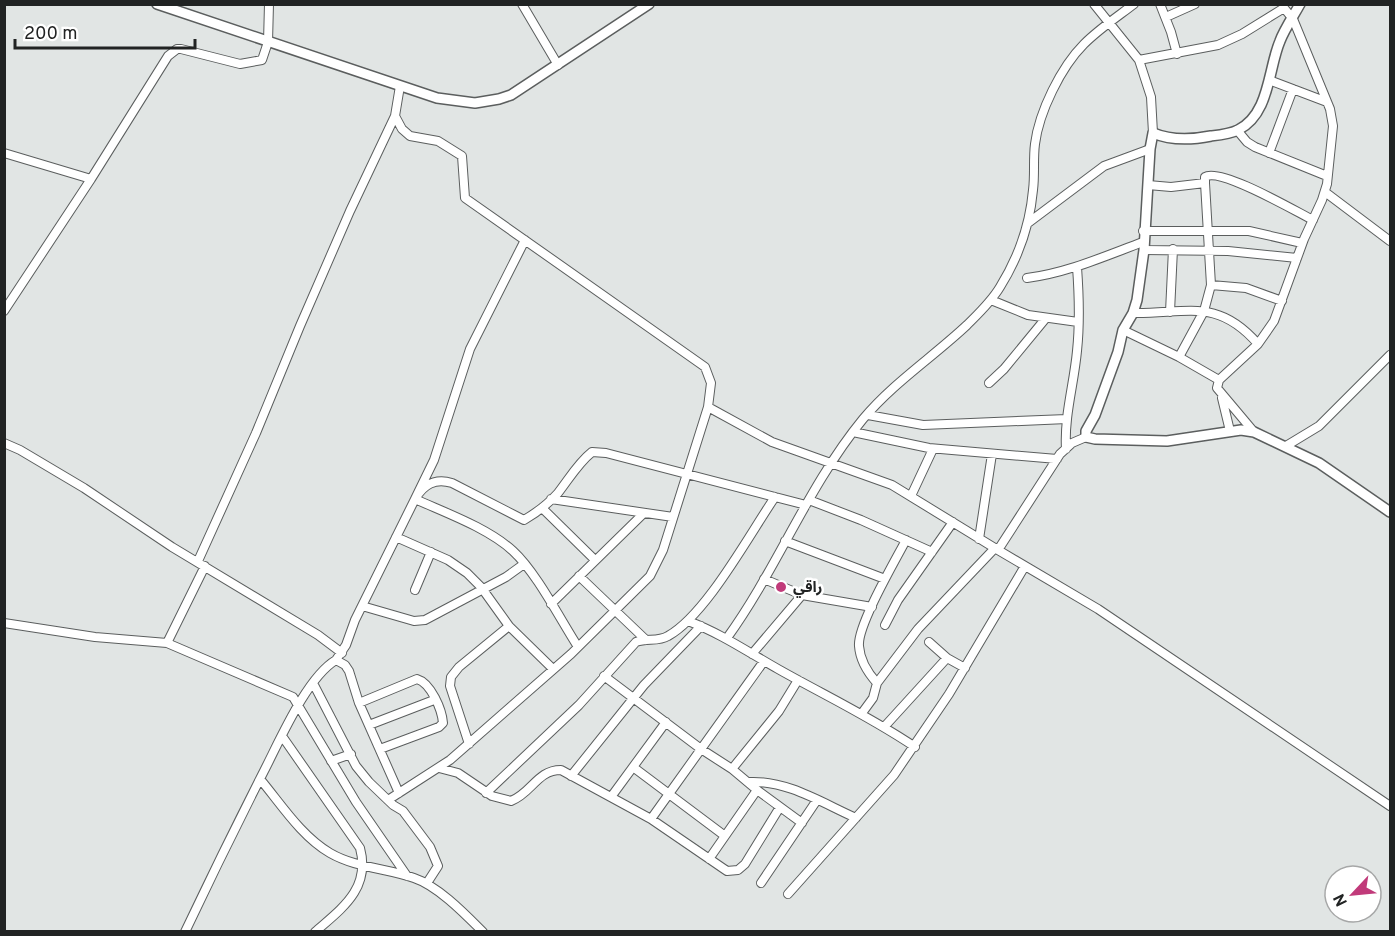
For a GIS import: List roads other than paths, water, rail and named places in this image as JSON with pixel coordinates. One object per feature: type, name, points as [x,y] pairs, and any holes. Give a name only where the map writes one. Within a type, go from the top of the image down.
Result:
[{"type":"street","points":[[157,4],[437,98],[475,103],[488,102],[511,95],[650,4]]},
{"type":"street","points":[[4,311],[91,179],[162,63],[177,49],[240,64],[262,60],[268,42],[269,4]]},
{"type":"street","points":[[522,4],[558,65]]},
{"type":"street","points":[[1086,436],[1118,352],[1123,330],[1134,313],[1144,246],[1143,231],[1153,133],[1150,97],[1139,60],[1094,4]]},
{"type":"street","points":[[727,638],[746,612],[830,463],[853,432],[888,392],[955,336],[991,300],[1016,257],[1028,223],[1033,190],[1035,144],[1041,114],[1066,68],[1083,44],[1134,4]]},
{"type":"street","points":[[1160,4],[1177,54]]},
{"type":"street","points":[[1166,17],[1195,4]]},
{"type":"street","points":[[1153,133],[1164,138],[1178,140],[1203,138],[1237,130],[1254,118],[1269,80],[1280,40],[1300,4]]},
{"type":"street","points":[[1139,60],[1205,49],[1228,42],[1282,6],[1293,19],[1328,102],[1333,126],[1325,192],[1302,243],[1274,321],[1258,344],[1219,380],[1217,388],[1254,432]]},
{"type":"street","points":[[1269,80],[1328,102]]},
{"type":"street","points":[[167,643],[300,326],[350,211],[395,116],[400,86]]},
{"type":"street","points":[[1269,153],[1293,89]]},
{"type":"street","points":[[388,800],[439,768],[469,744],[578,646],[650,576],[663,550],[708,407],[711,383],[705,368],[465,198],[462,156],[438,141],[410,136],[402,129],[395,116]]},
{"type":"street","points":[[1237,130],[1247,142],[1327,176]]},
{"type":"street","points":[[1028,223],[1104,166],[1150,149]]},
{"type":"street","points":[[4,153],[91,179]]},
{"type":"street","points":[[1179,357],[1204,311],[1211,285],[1205,177],[1216,174],[1274,199],[1313,220]]},
{"type":"street","points":[[1148,185],[1171,187],[1204,183]]},
{"type":"street","points":[[1325,192],[1390,241]]},
{"type":"street","points":[[1143,231],[1250,231],[1302,243]]},
{"type":"street","points":[[185,932],[298,707],[325,667],[342,653],[362,606],[434,460],[470,349],[525,240]]},
{"type":"street","points":[[1027,278],[1077,267],[1144,246],[1273,254],[1297,258]]},
{"type":"street","points":[[1170,312],[1173,249]]},
{"type":"street","points":[[1066,448],[1065,429],[1077,349],[1079,291],[1077,267]]},
{"type":"street","points":[[1211,285],[1246,288],[1282,301]]},
{"type":"street","points":[[991,300],[1028,315],[1078,322]]},
{"type":"street","points":[[1134,313],[1204,311],[1233,320],[1245,329],[1258,344]]},
{"type":"street","points":[[989,383],[1004,369],[1046,318]]},
{"type":"street","points":[[1123,330],[1179,357],[1219,380]]},
{"type":"street","points":[[1286,446],[1319,426],[1390,355]]},
{"type":"street","points":[[1222,396],[1230,431]]},
{"type":"street","points":[[708,407],[772,442],[892,484],[996,550],[1098,609],[1390,806]]},
{"type":"street","points":[[868,415],[922,425],[1067,419]]},
{"type":"street","points":[[862,713],[873,698],[877,683],[918,629],[996,550],[1066,448],[1086,436],[1095,439],[1167,441],[1230,431],[1254,432],[1319,463],[1390,512]]},
{"type":"street","points":[[853,432],[933,448],[1057,459]]},
{"type":"street","points":[[4,443],[84,488],[137,525],[318,635],[342,653]]},
{"type":"street","points":[[910,496],[933,448]]},
{"type":"street","points":[[415,499],[425,486],[433,481],[444,480],[524,520],[542,508],[592,452],[606,453],[775,497],[808,503],[861,520],[932,552]]},
{"type":"street","points":[[979,539],[992,454]]},
{"type":"street","points":[[486,793],[579,705],[636,642],[667,637],[688,621],[722,576],[775,497]]},
{"type":"street","points":[[415,499],[489,534],[513,551],[578,646]]},
{"type":"street","points":[[551,499],[673,516]]},
{"type":"street","points":[[542,508],[595,560]]},
{"type":"street","points":[[551,604],[644,513]]},
{"type":"street","points":[[885,625],[898,600],[953,522]]},
{"type":"street","points":[[396,537],[448,560],[467,573],[483,590],[509,626],[553,669]]},
{"type":"street","points":[[877,683],[868,674],[858,644],[872,607],[906,540]]},
{"type":"street","points":[[784,541],[885,579]]},
{"type":"street","points":[[415,590],[431,552]]},
{"type":"street","points":[[362,606],[414,621],[424,620],[483,590],[524,564]]},
{"type":"street","points":[[788,894],[894,776],[915,747],[1025,566]]},
{"type":"street","points":[[579,576],[646,639]]},
{"type":"street","points":[[764,579],[802,595],[872,607]]},
{"type":"street","points":[[752,654],[802,595]]},
{"type":"street","points":[[688,621],[727,638],[798,680],[885,726],[915,747]]},
{"type":"street","points":[[5,625],[95,637],[167,643],[293,697],[356,802],[407,876]]},
{"type":"street","points":[[469,744],[450,686],[451,677],[459,667],[509,626]]},
{"type":"street","points":[[572,776],[644,685],[701,626]]},
{"type":"street","points":[[929,642],[947,658],[964,668]]},
{"type":"street","points":[[885,726],[947,658]]},
{"type":"street","points":[[336,660],[345,665],[359,703],[399,793]]},
{"type":"street","points":[[651,819],[764,661]]},
{"type":"street","points":[[604,676],[802,823]]},
{"type":"street","points":[[359,703],[417,679],[426,684],[442,714],[443,723],[439,727],[380,749]]},
{"type":"street","points":[[732,769],[779,711],[798,680]]},
{"type":"street","points":[[314,683],[356,766],[369,782],[403,811],[435,856],[438,866],[427,884]]},
{"type":"street","points":[[369,725],[434,700]]},
{"type":"street","points":[[611,797],[666,722]]},
{"type":"street","points":[[282,736],[360,848],[363,866],[360,880],[351,898],[338,914],[315,932]]},
{"type":"street","points":[[330,761],[351,754]]},
{"type":"street","points":[[633,767],[725,836]]},
{"type":"street","points":[[439,768],[458,773],[486,793],[511,801],[519,798],[543,774],[551,770],[561,770],[651,819],[727,872],[738,870],[745,864],[780,807]]},
{"type":"street","points":[[260,779],[306,834],[330,853],[363,866],[407,876],[427,884],[464,913],[483,932]]},
{"type":"street","points":[[749,782],[766,781],[776,784],[856,818]]},
{"type":"street","points":[[709,859],[757,790]]},
{"type":"street","points":[[761,883],[817,800]]},
{"type":"place","name":"راقي","points":[[781,587]]}]
